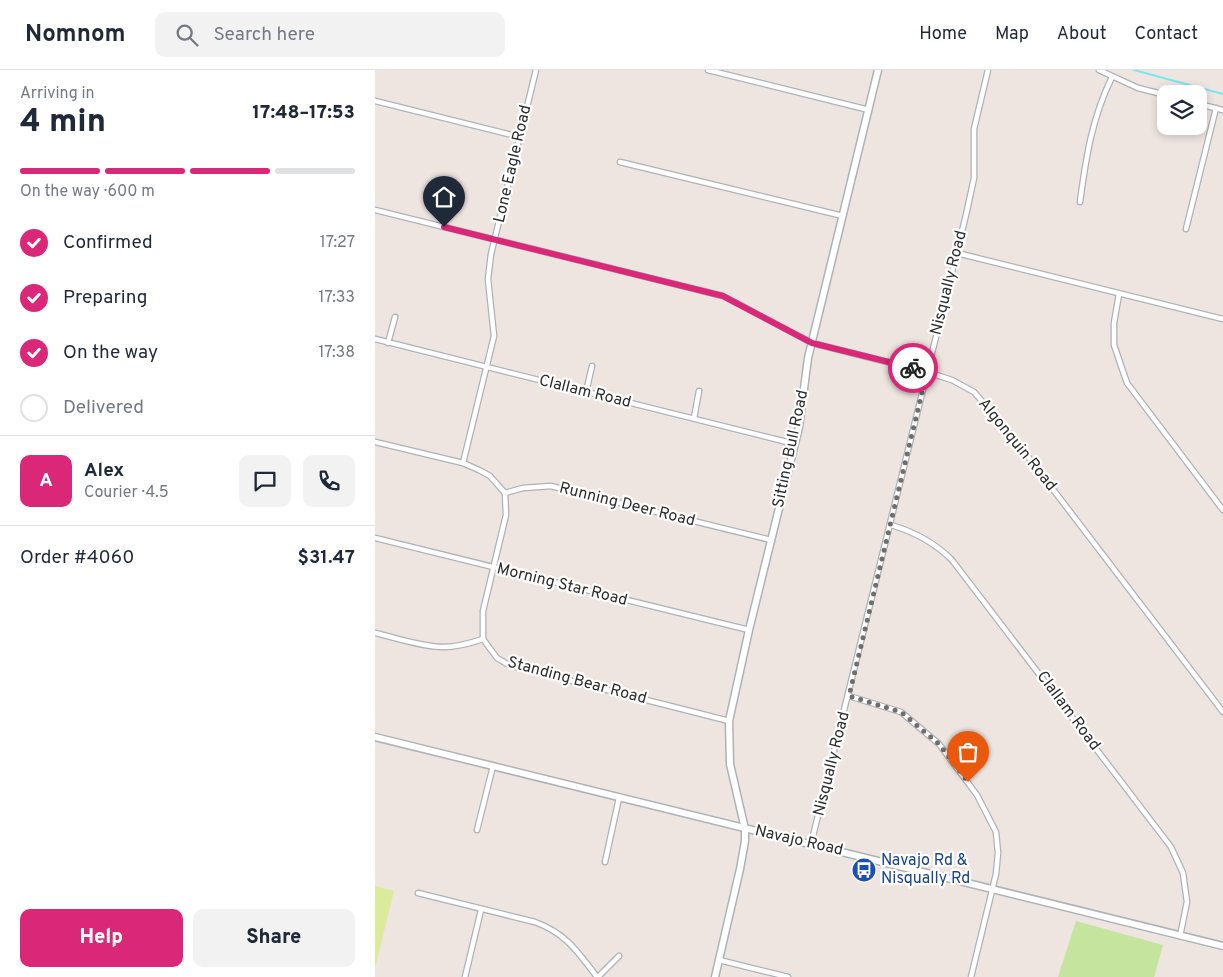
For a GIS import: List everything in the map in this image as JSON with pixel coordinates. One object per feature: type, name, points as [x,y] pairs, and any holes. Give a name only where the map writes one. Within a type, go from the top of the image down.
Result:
[{"type":"street","name":"Lone Eagle Road","points":[[463,463],[494,336],[488,279],[495,240],[536,70]]},
{"type":"street","points":[[708,70],[869,110]]},
{"type":"street","name":"Sitting Bull Road","points":[[745,829],[732,775],[729,752],[729,721],[749,630],[801,417],[812,343],[878,70]]},
{"type":"street","name":"Nisqually Road","points":[[811,844],[957,253],[974,178],[974,129],[988,70]]},
{"type":"street","points":[[1099,70],[1138,88],[1157,93]]},
{"type":"street","points":[[1080,202],[1088,145],[1099,108],[1112,77]]},
{"type":"street","points":[[375,101],[520,137]]},
{"type":"street","points":[[1207,106],[1223,110]]},
{"type":"street","points":[[1186,229],[1216,108]]},
{"type":"street","points":[[620,162],[843,216]]},
{"type":"street","name":"Algonquin Road","points":[[375,210],[723,296],[812,343],[927,372],[952,380],[974,392],[1013,437],[1223,712]]},
{"type":"street","points":[[957,253],[1223,319]]},
{"type":"street","points":[[1119,294],[1114,323],[1114,345],[1127,383],[1223,510]]},
{"type":"street","points":[[388,343],[395,317]]},
{"type":"street","name":"Clallam Road","points":[[375,340],[795,444]]},
{"type":"street","points":[[586,392],[591,366]]},
{"type":"street","points":[[694,418],[699,391]]},
{"type":"street","points":[[375,442],[463,463],[490,476],[505,493],[506,515],[483,611],[483,639],[459,646],[443,648],[375,633]]},
{"type":"street","name":"Running Deer Road","points":[[505,493],[523,488],[551,486],[771,540]]},
{"type":"street","name":"Clallam Road","points":[[891,525],[923,536],[938,546],[952,560],[1171,847],[1183,873],[1187,902],[1180,936]]},
{"type":"street","name":"Morning Star Road","points":[[375,538],[749,630]]},
{"type":"street","name":"Standing Bear Road","points":[[483,639],[497,658],[509,665],[729,721]]},
{"type":"street","points":[[849,696],[901,712],[939,744],[977,794],[996,832],[998,853],[996,874],[971,977]]},
{"type":"street","name":"Navajo Road","points":[[375,737],[1223,946]]},
{"type":"street","points":[[477,830],[493,766]]},
{"type":"street","points":[[605,862],[619,798]]},
{"type":"street","points":[[715,977],[740,869],[745,829]]},
{"type":"street","points":[[418,893],[535,922],[550,928],[565,937],[598,977],[619,956]]},
{"type":"street","points":[[465,977],[481,910]]},
{"type":"street","points":[[719,960],[788,977]]},
{"type":"green space","points":[[375,886],[394,891],[375,968]]},
{"type":"green space","points":[[1076,921],[1163,945],[1154,977],[1058,977]]},
{"type":"waterway","points":[[1134,70],[1223,94]]},
{"type":"way so far","points":[[913,368],[927,372],[849,696],[901,712],[939,744],[968,782]]},
{"type":"place","name":"Navajo Rd & Nisqually Rd","points":[[864,870]]},
{"type":"route","points":[[444,227],[723,296],[812,343],[913,368]]}]
